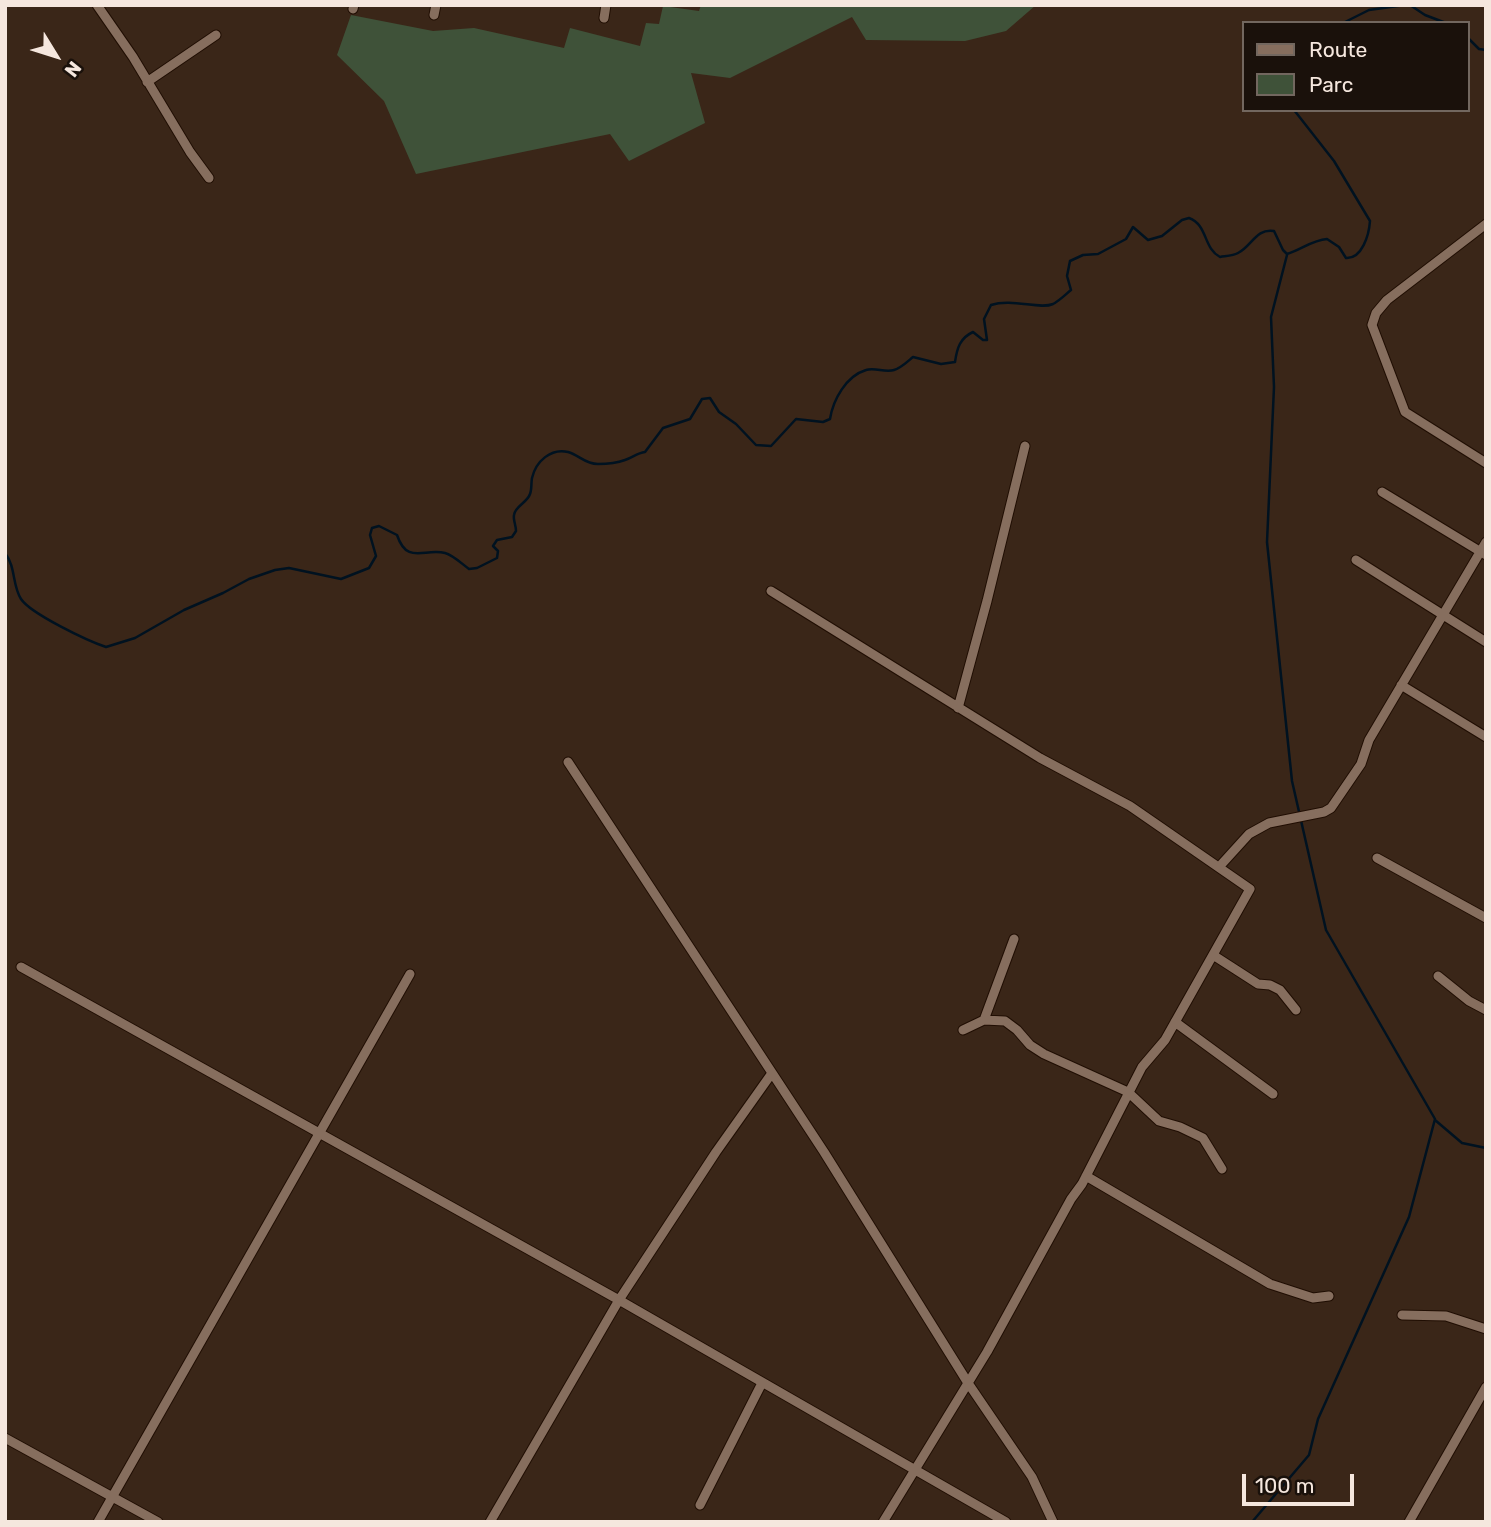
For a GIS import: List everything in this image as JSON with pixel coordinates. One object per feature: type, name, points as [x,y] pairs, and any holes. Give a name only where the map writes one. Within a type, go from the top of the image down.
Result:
[{"type":"street","points":[[97,5],[209,178]]},
{"type":"street","points":[[604,18],[606,5]]},
{"type":"street","points":[[147,82],[216,35]]},
{"type":"street","points":[[1486,224],[1387,300],[1376,313],[1372,325],[1405,412],[1486,463]]},
{"type":"street","points":[[958,708],[1025,446]]},
{"type":"street","points":[[1382,492],[1483,553]]},
{"type":"street","points":[[1219,867],[1249,834],[1269,823],[1324,812],[1331,808],[1361,764],[1369,740],[1443,613],[1483,553],[1486,542]]},
{"type":"street","points":[[1356,560],[1486,642]]},
{"type":"street","points":[[771,591],[1040,758],[1130,806],[1250,889],[1175,1022],[1142,1067],[1086,1176],[1070,1199],[994,1340],[883,1522]]},
{"type":"street","points":[[1401,685],[1486,737]]},
{"type":"street","points":[[568,762],[772,1073],[968,1383],[1032,1477],[1053,1522]]},
{"type":"street","points":[[1377,859],[1486,918]]},
{"type":"street","points":[[984,1020],[1014,939]]},
{"type":"street","points":[[1213,955],[1258,984],[1270,985],[1280,990],[1296,1010]]},
{"type":"street","points":[[21,967],[619,1300],[1006,1522]]},
{"type":"street","points":[[98,1522],[410,974]]},
{"type":"street","points":[[1438,976],[1486,1010]]},
{"type":"street","points":[[962,1030],[984,1020],[1005,1021],[1030,1045],[1044,1054],[1129,1092],[1159,1121],[1203,1138],[1222,1169]]},
{"type":"street","points":[[1175,1022],[1273,1094]]},
{"type":"street","points":[[490,1522],[619,1300],[716,1152],[772,1073]]},
{"type":"street","points":[[1086,1176],[1270,1284],[1313,1298],[1329,1296]]},
{"type":"street","points":[[1402,1315],[1446,1315],[1486,1329]]},
{"type":"street","points":[[700,1505],[762,1383]]},
{"type":"street","points":[[1409,1522],[1482,1401],[1486,1387]]},
{"type":"street","points":[[5,1438],[158,1522]]},
{"type":"green space","points":[[701,5],[1036,5],[1006,31],[965,41],[866,40],[852,17],[730,78],[691,73],[705,123],[629,161],[610,134],[416,174],[384,101],[337,55],[351,15],[433,31],[474,28],[564,48],[570,28],[640,46],[646,23],[659,24],[663,6],[699,11]]},
{"type":"waterway","points":[[1347,21],[1369,10],[1405,5]]},
{"type":"waterway","points":[[1410,5],[1441,21]]},
{"type":"waterway","points":[[1470,40],[1479,49],[1486,50]]},
{"type":"waterway","points":[[5,553],[11,564],[18,594],[27,605],[60,626],[106,647],[135,638],[184,610],[249,579],[275,570],[289,568],[341,579],[369,568],[376,556],[370,535],[372,528],[379,526],[397,535],[401,544],[411,553],[445,553],[469,569],[477,568],[497,558],[498,551],[493,546],[497,540],[512,537],[516,531],[515,512],[530,494],[537,466],[550,454],[568,452],[589,463],[598,464],[628,459],[645,452],[663,428],[690,419],[702,399],[710,398],[719,412],[736,424],[756,445],[771,446],[796,419],[823,422],[830,419],[842,390],[859,373],[869,369],[894,370],[913,357],[941,364],[955,362],[960,344],[969,334],[973,332],[987,340],[984,319],[991,305],[1008,303],[1041,306],[1055,303],[1071,290],[1067,276],[1070,261],[1083,255],[1098,254],[1126,239],[1133,227],[1148,240],[1162,236],[1182,220],[1189,218],[1199,226],[1211,248],[1220,257],[1238,253],[1258,235],[1268,231],[1274,231],[1287,254],[1327,239],[1339,247],[1346,258],[1356,255],[1366,239],[1370,221],[1334,161],[1296,112]]},
{"type":"waterway","points":[[1252,1522],[1309,1455],[1318,1419],[1409,1217],[1435,1119],[1326,930],[1292,781],[1267,542],[1274,387],[1271,317],[1287,255]]},
{"type":"waterway","points":[[1435,1120],[1462,1143],[1486,1148]]}]
